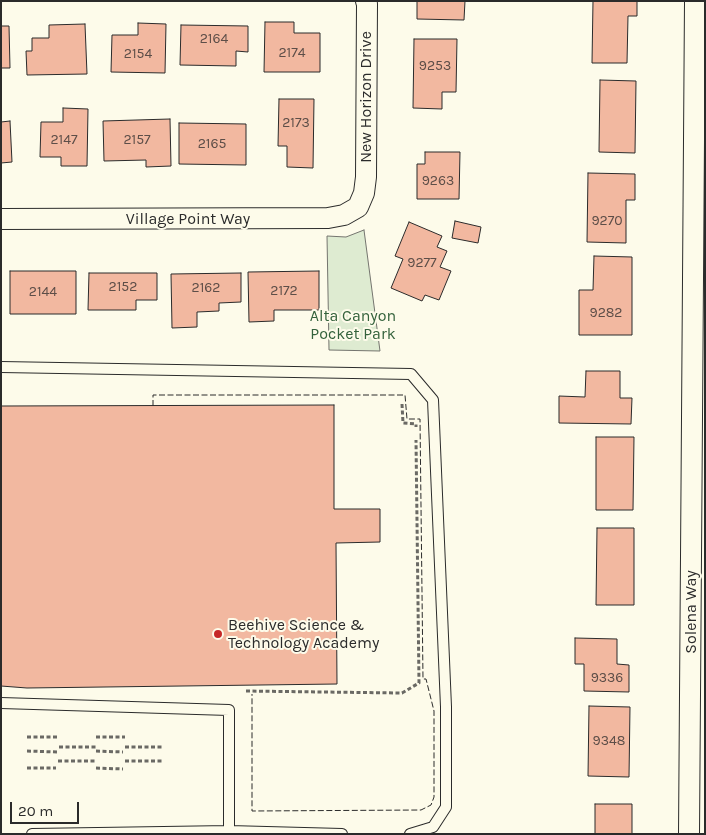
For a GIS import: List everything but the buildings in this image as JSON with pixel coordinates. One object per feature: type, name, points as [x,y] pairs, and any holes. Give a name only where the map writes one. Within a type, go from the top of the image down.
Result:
[{"type":"street","name":"New Horizon Drive","points":[[364,193],[366,168],[366,1]]},
{"type":"street","name":"Solena Way","points":[[689,834],[695,1]]},
{"type":"street","name":"Village Point Way","points":[[1,219],[328,218],[344,215],[358,207],[364,193]]},
{"type":"lane","points":[[1,367],[412,374],[432,400],[446,716],[446,807],[432,827],[410,834]]},
{"type":"lane","points":[[1,703],[228,710],[229,832]]},
{"type":"lane","points":[[32,834],[229,832],[342,834]]},
{"type":"path","points":[[246,691],[402,693],[419,683],[416,424],[403,423],[402,404]]},
{"type":"path","points":[[26,737],[57,737]]},
{"type":"path","points":[[96,737],[124,737]]},
{"type":"path","points":[[59,747],[123,752]]},
{"type":"path","points":[[125,747],[162,747]]},
{"type":"path","points":[[26,751],[57,752]]},
{"type":"path","points":[[58,761],[96,761]]},
{"type":"path","points":[[125,762],[162,762]]},
{"type":"path","points":[[26,768],[56,768]]},
{"type":"path","points":[[96,768],[123,769]]},
{"type":"green space","name":"Alta Canyon Pocket Park","points":[[364,230],[380,351],[329,350],[327,236],[346,237]]},
{"type":"fence","points":[[153,406],[153,395],[405,395],[407,419],[420,419],[423,679],[426,679],[434,711],[434,797],[431,805],[421,810],[252,811],[252,694]]},
{"type":"place","name":"Beehive Science & Technology Academy","points":[[218,634]]}]
